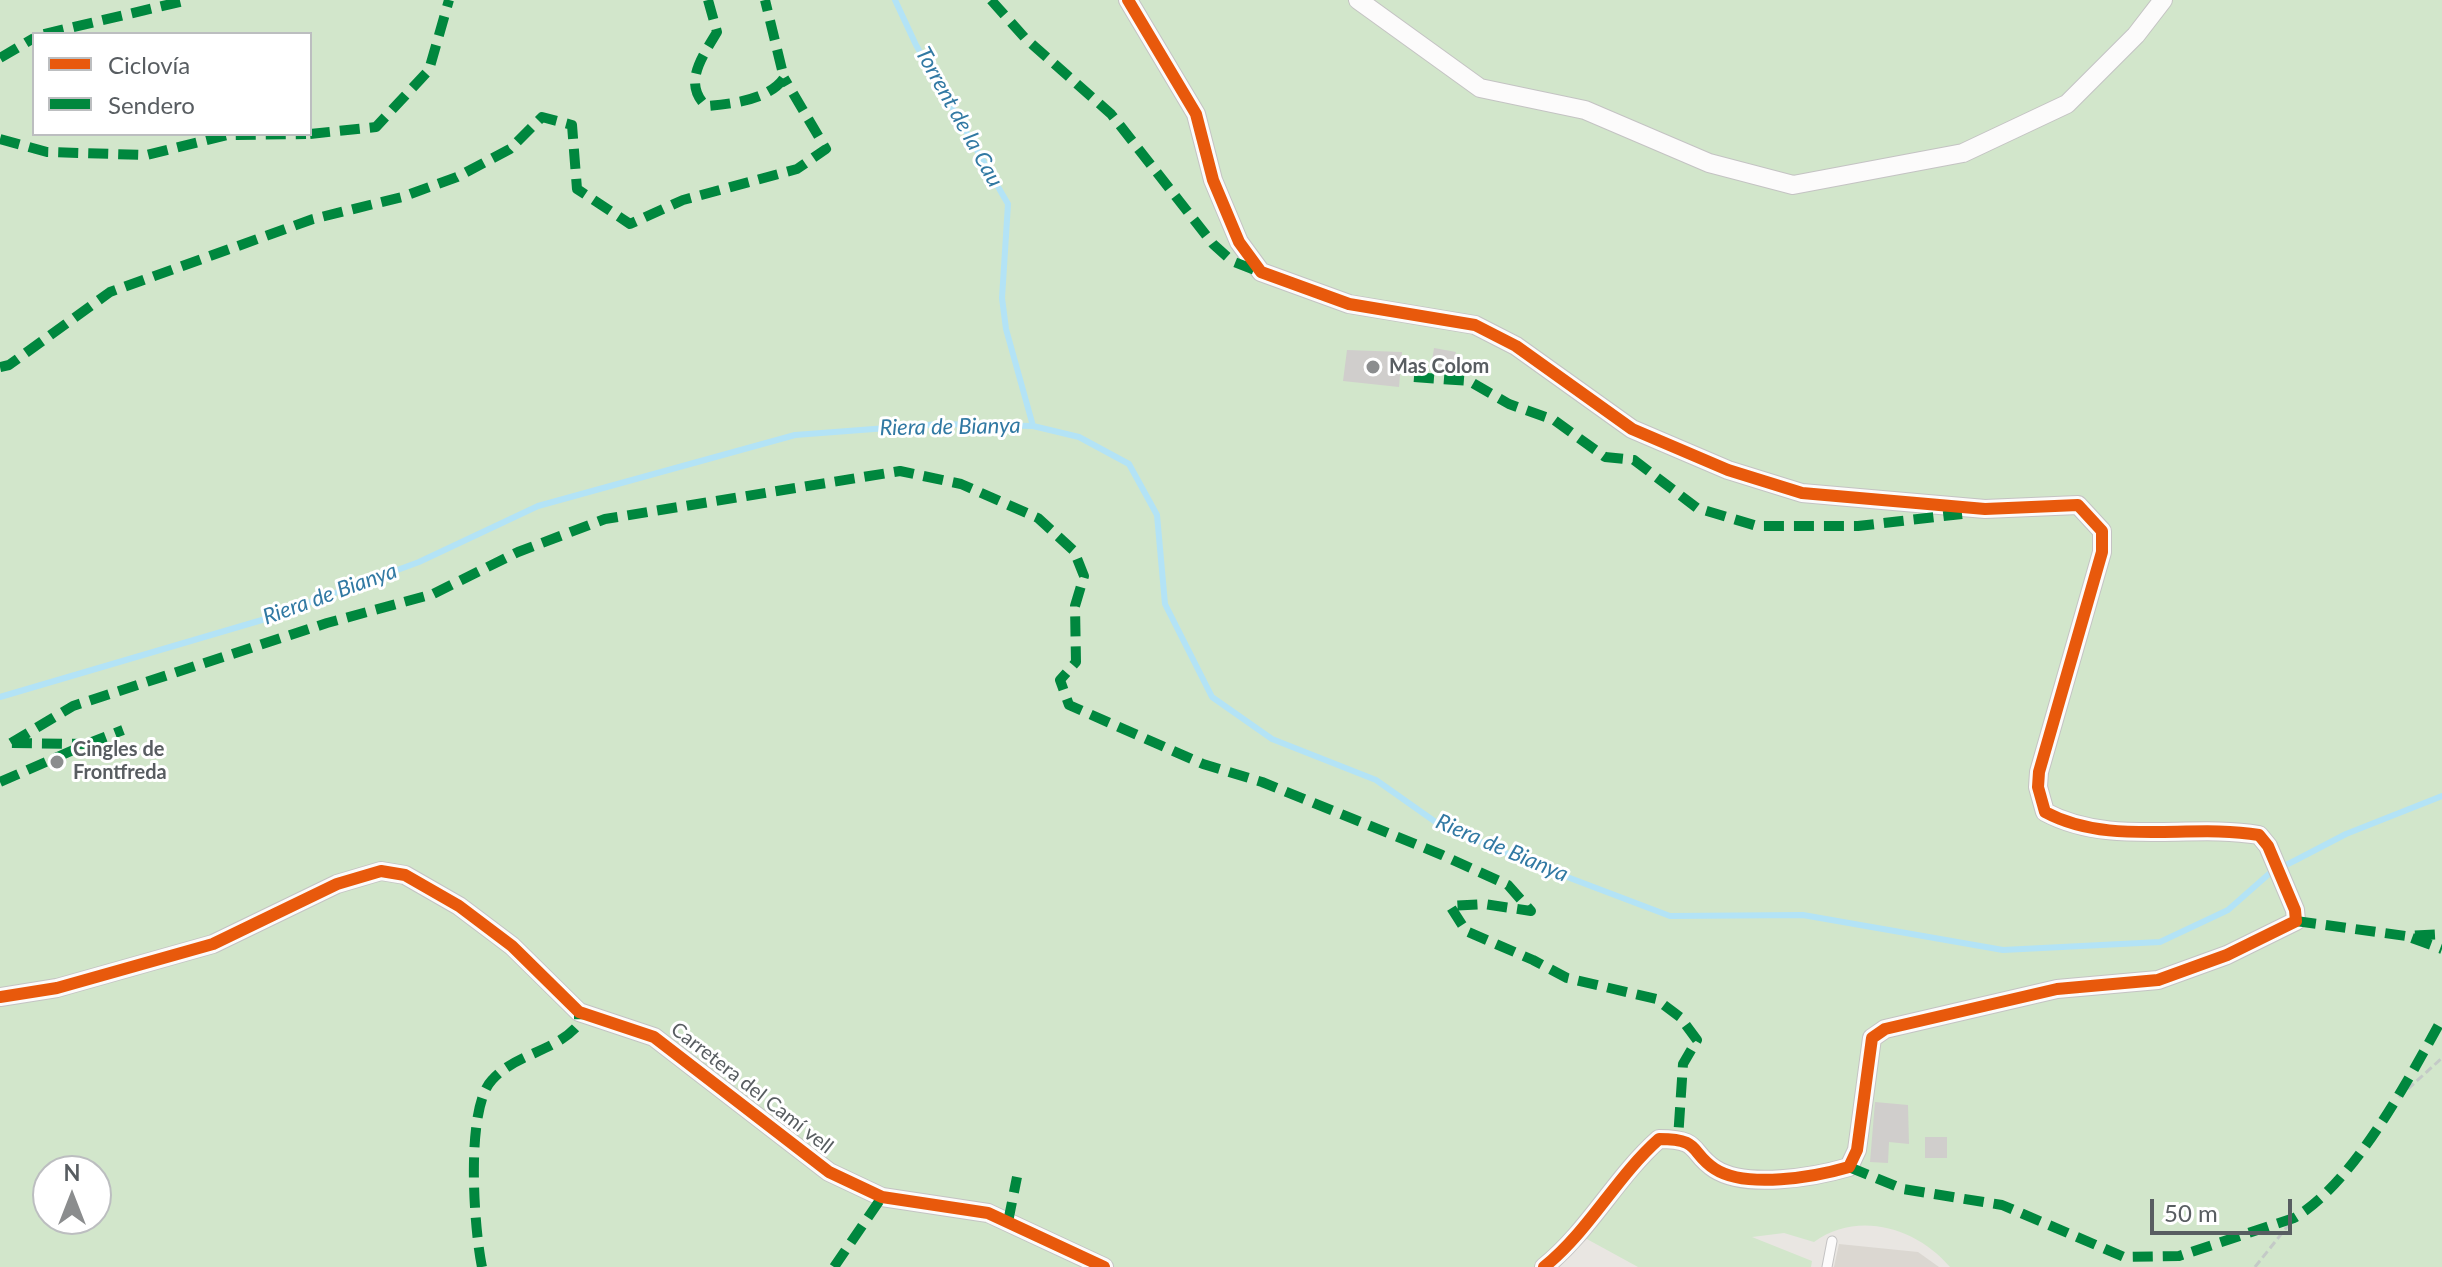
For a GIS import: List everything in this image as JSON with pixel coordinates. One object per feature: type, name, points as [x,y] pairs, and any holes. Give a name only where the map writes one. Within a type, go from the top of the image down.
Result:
[{"type":"street","points":[[1128,0],[1196,114],[1218,193],[1239,242],[1261,272],[1349,304],[1475,325],[1516,346],[1632,429],[1728,470],[1802,493],[1985,509],[2078,505],[2102,531],[2102,552],[2039,772],[2038,787],[2045,812],[2065,823],[2112,829],[2181,834],[2231,830],[2259,835],[2268,846],[2295,910],[2296,921],[2227,955],[2158,980],[2057,989],[1885,1029],[1872,1038],[1857,1150],[1849,1167],[1824,1174],[1740,1180],[1713,1168],[1696,1146],[1678,1139],[1659,1139],[1643,1153],[1569,1247],[1544,1267]]},
{"type":"street","points":[[1358,0],[1480,88],[1585,110],[1709,163],[1793,185],[1963,153],[2067,104],[2136,35],[2163,0]]},
{"type":"street","name":"Carretera del Camí vell","points":[[0,997],[57,988],[213,944],[337,884],[381,871],[405,875],[459,906],[512,946],[579,1012],[654,1037],[829,1172],[882,1197],[988,1213],[1104,1267]]},
{"type":"lane","points":[[1827,1267],[1832,1241]]},
{"type":"path","points":[[2399,1097],[2442,1058]]},
{"type":"path","points":[[2255,1267],[2294,1218]]},
{"type":"shaded area","points":[[1839,1244],[1918,1252],[1939,1267],[1834,1267]]},
{"type":"green space","points":[[0,0],[2442,0],[2442,1267],[1950,1267],[1921,1242],[1886,1228],[1868,1226],[1831,1232],[1814,1242],[1784,1233],[1752,1237],[1812,1261],[1811,1267],[1638,1267],[1585,1238],[1556,1267],[0,1267]]},
{"type":"building","points":[[1434,348],[1456,352],[1452,372],[1431,367]]},
{"type":"building","name":"Mas Colom","points":[[1347,350],[1402,352],[1399,387],[1343,381]]},
{"type":"building","points":[[1875,1102],[1908,1105],[1909,1144],[1889,1142],[1888,1163],[1870,1162]]},
{"type":"building","points":[[1925,1137],[1947,1137],[1947,1158],[1925,1158]]},
{"type":"waterway","name":"Torrent de la Cau","points":[[895,0],[916,45],[1008,204],[1002,298],[1006,329],[1033,426]]},
{"type":"waterway","name":"Riera de Bianya","points":[[0,697],[262,620],[419,562],[538,506],[795,435],[940,424],[1033,426],[1079,437],[1129,464],[1157,515],[1165,604],[1212,697],[1272,739],[1376,780],[1437,823],[1525,861],[1670,916],[1803,915],[2003,950],[2160,942],[2228,910],[2270,873],[2346,834],[2442,796]]},
{"type":"marked path","points":[[52,32],[188,0]]},
{"type":"marked path","points":[[312,134],[376,127],[429,70],[449,0]]},
{"type":"marked path","points":[[708,0],[717,32],[701,60],[695,79],[699,97],[706,106],[759,96],[784,78],[765,0]]},
{"type":"marked path","points":[[991,0],[1025,38],[1111,114],[1213,244],[1232,261],[1257,271]]},
{"type":"marked path","points":[[0,58],[32,39]]},
{"type":"marked path","points":[[0,367],[9,365],[110,292],[313,219],[402,197],[457,177],[510,149],[542,117],[572,125],[577,189],[630,224],[683,200],[797,169],[826,149],[784,78]]},
{"type":"marked path","points":[[0,139],[47,152],[147,155],[223,136]]},
{"type":"marked path","points":[[1414,377],[1469,381],[1509,404],[1554,420],[1605,457],[1634,460],[1697,508],[1757,526],[1858,526],[1962,514]]},
{"type":"marked path","points":[[11,743],[73,706],[327,623],[433,594],[518,552],[605,519],[900,471],[961,484],[1038,518],[1074,551],[1084,576],[1075,606],[1076,662],[1060,680],[1069,705],[1203,764],[1262,782],[1508,885],[1531,911],[1484,904],[1450,906],[1466,931],[1567,978],[1656,999],[1680,1017],[1697,1040],[1683,1064],[1678,1139]]},
{"type":"marked path","points":[[87,744],[123,730]]},
{"type":"marked path","points":[[0,782],[87,744],[11,743]]},
{"type":"marked path","points":[[2296,921],[2406,936],[2442,934]]},
{"type":"marked path","points":[[2412,938],[2442,949]]},
{"type":"marked path","points":[[482,1267],[476,1226],[474,1170],[475,1141],[483,1095],[502,1071],[570,1033],[579,1024],[579,1012]]},
{"type":"marked path","points":[[1849,1167],[1903,1189],[2002,1205],[2124,1257],[2179,1256],[2294,1218],[2316,1202],[2338,1181],[2378,1128],[2442,1019]]},
{"type":"marked path","points":[[1008,1222],[1017,1177]]},
{"type":"marked path","points":[[834,1267],[882,1197]]},
{"type":"cycle path","points":[[1128,0],[1196,114],[1213,180],[1239,242],[1261,272],[1349,304],[1475,325],[1516,346],[1632,429],[1728,470],[1802,493],[1985,509],[2078,505],[2102,531],[2102,552],[2039,772],[2038,787],[2045,812],[2070,823],[2096,829],[2259,835],[2268,846],[2295,910],[2296,921],[2227,955],[2158,980],[2057,989],[1885,1029],[1872,1038],[1857,1150],[1849,1167],[1800,1177],[1744,1179],[1715,1169],[1689,1144],[1659,1139],[1629,1170],[1575,1237],[1544,1267]]},
{"type":"cycle path","points":[[0,997],[57,988],[213,944],[337,884],[381,871],[405,875],[459,906],[512,946],[579,1012],[654,1037],[829,1172],[882,1197],[988,1213],[1104,1267]]},
{"type":"place","name":"Mas Colom","points":[[1373,367]]},
{"type":"place","name":"Cingles de Frontfreda","points":[[57,762]]}]
